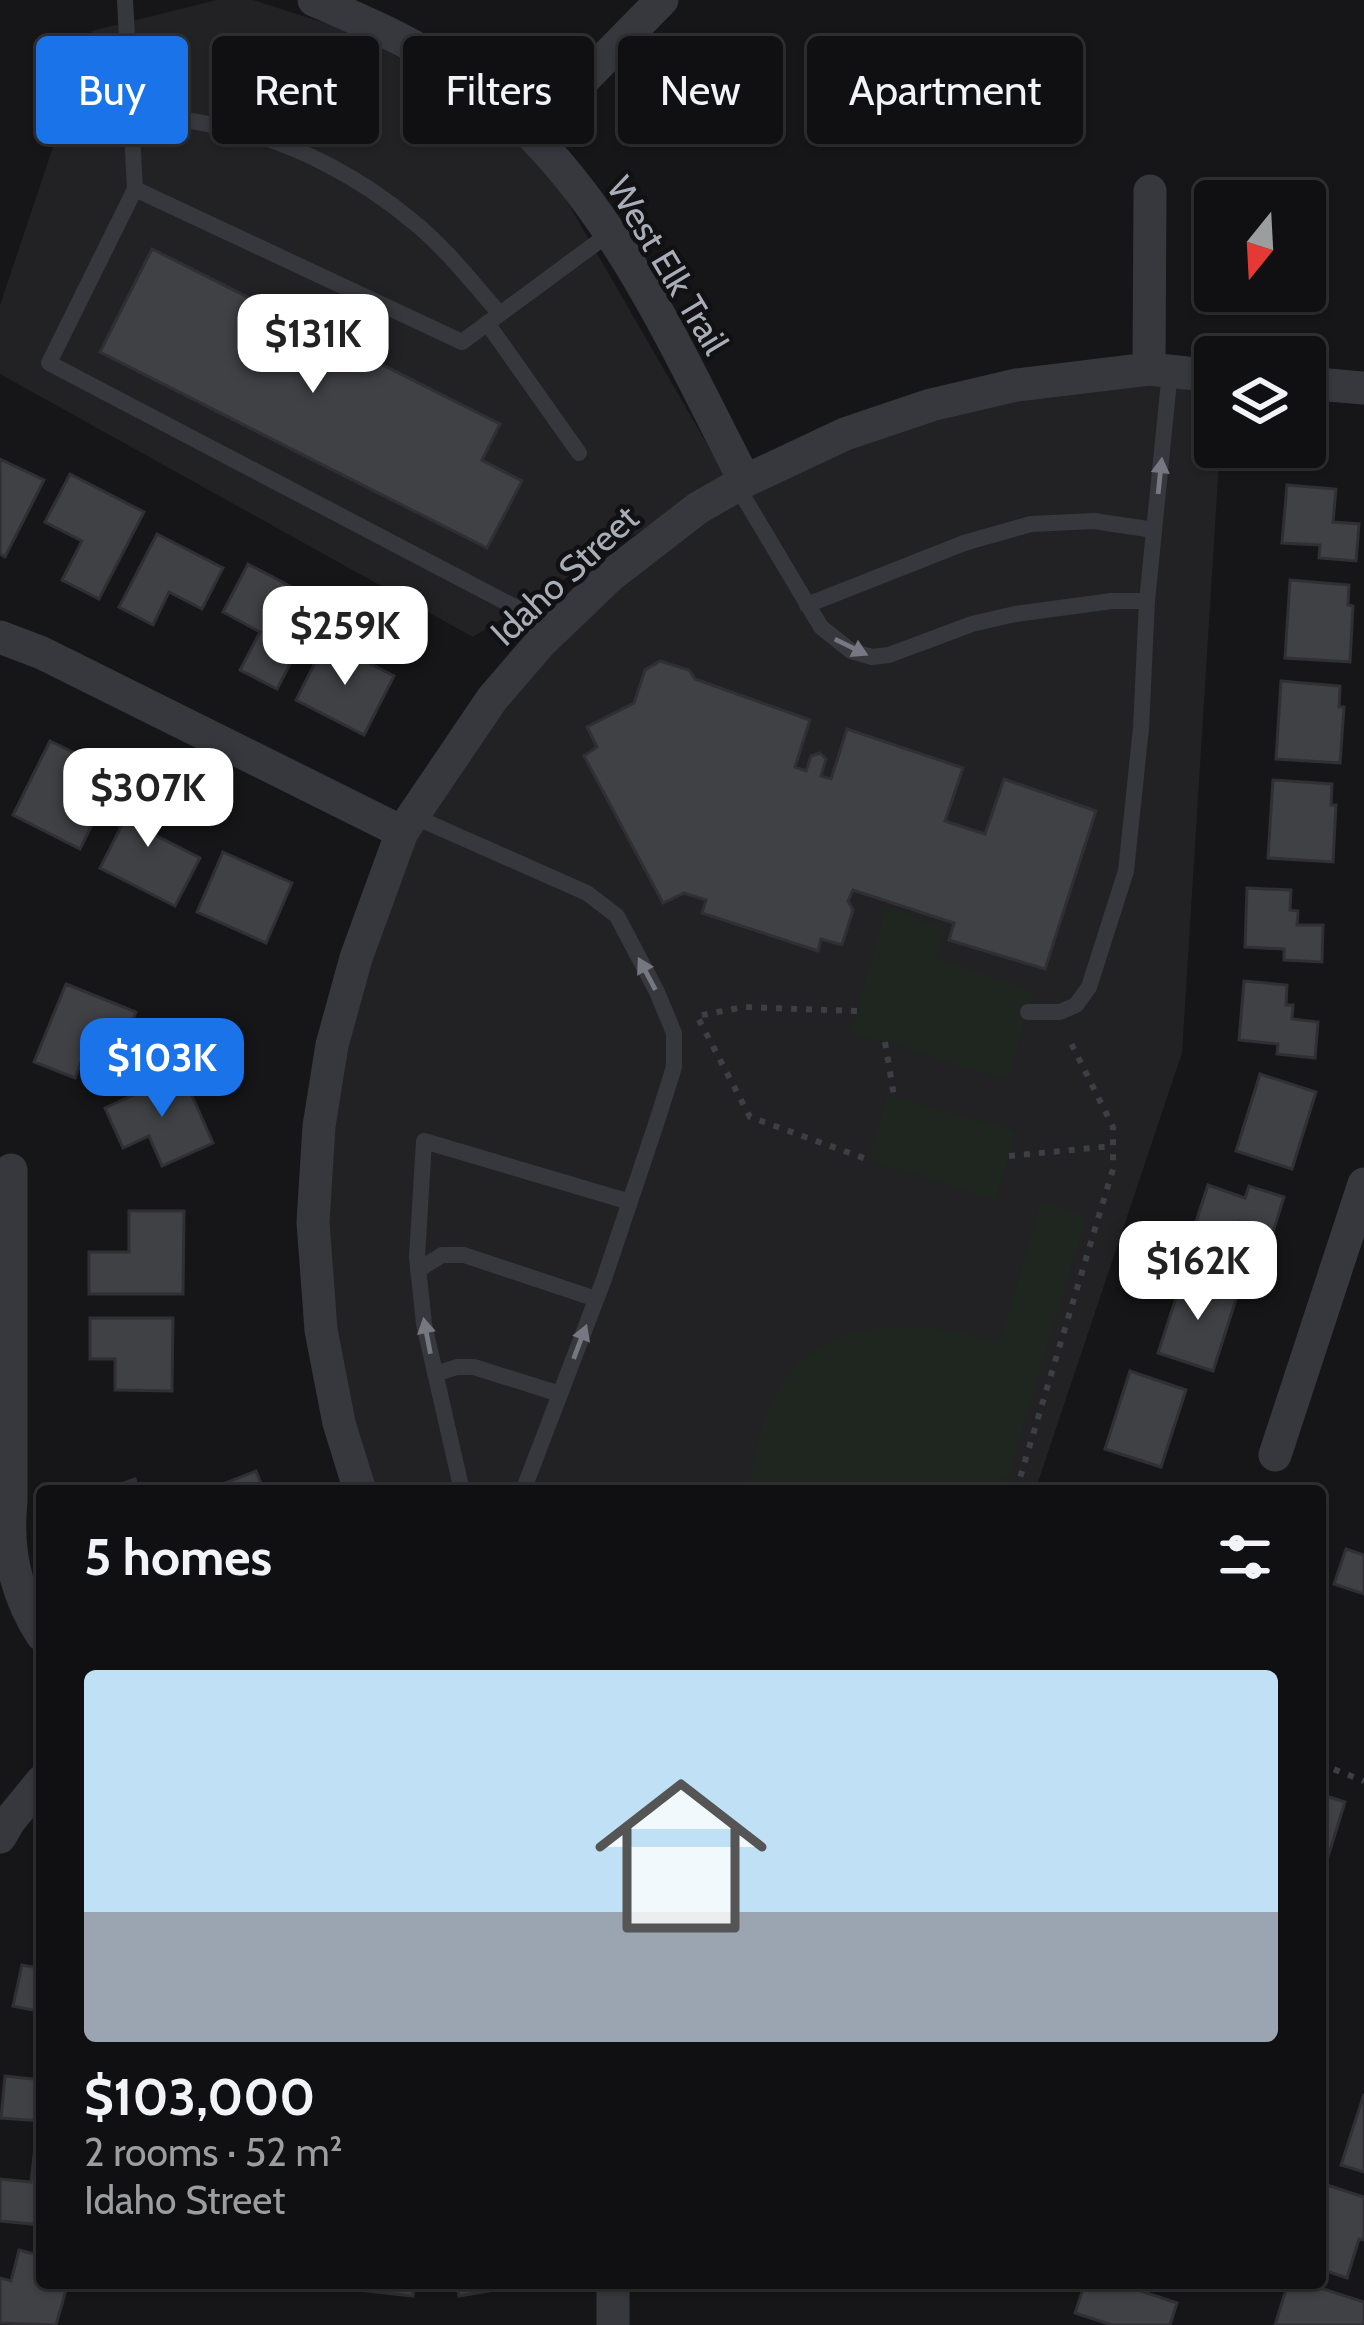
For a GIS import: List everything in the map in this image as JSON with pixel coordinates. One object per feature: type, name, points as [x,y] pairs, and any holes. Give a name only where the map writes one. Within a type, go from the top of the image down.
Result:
[{"type":"street","name":"West Elk Trail","points":[[314,0],[403,41]]},
{"type":"street","points":[[594,69],[662,0]]},
{"type":"street","name":"West Elk Trail","points":[[540,144],[598,214],[639,279],[741,484]]},
{"type":"street","points":[[1150,191],[1160,370]]},
{"type":"street","name":"Idaho Street","points":[[358,1485],[339,1423],[321,1330],[313,1222],[319,1126],[332,1045],[356,958],[407,824],[492,698],[555,628],[668,530],[741,484],[844,434],[931,405],[1016,385],[1160,370],[1194,374]]},
{"type":"street","points":[[1326,385],[1364,388]]},
{"type":"street","points":[[0,637],[407,824]]},
{"type":"street","points":[[11,1169],[8,1531],[14,1572],[36,1626]]},
{"type":"street","points":[[1275,1455],[1364,1184]]},
{"type":"street","points":[[0,1838],[36,1788]]},
{"type":"street","points":[[613,2289],[613,2325]]},
{"type":"lane","points":[[125,0],[127,36]]},
{"type":"lane","points":[[188,121],[240,130],[288,146],[371,190],[413,221],[452,259],[579,453]]},
{"type":"lane","points":[[133,144],[135,189],[50,363],[555,628]]},
{"type":"lane","points":[[135,189],[462,342],[610,233]]},
{"type":"lane","points":[[1028,1012],[1056,1012],[1076,1005],[1089,987],[1126,871],[1142,728],[1160,370]]},
{"type":"lane","points":[[741,484],[821,627],[851,651],[872,657],[890,655],[972,624],[1015,614],[1147,601]]},
{"type":"lane","points":[[807,605],[964,543],[1031,524],[1094,520],[1154,530]]},
{"type":"lane","points":[[407,824],[586,893],[617,916],[674,1033],[674,1067],[630,1202],[526,1485]]},
{"type":"lane","points":[[461,1485],[424,1324],[418,1270],[424,1141],[630,1202]]},
{"type":"lane","points":[[418,1270],[442,1255],[464,1255],[596,1300]]},
{"type":"lane","points":[[435,1374],[474,1367],[560,1394]]},
{"type":"path","points":[[857,1011],[744,1007],[697,1016],[751,1117],[869,1160]]},
{"type":"path","points":[[1018,1485],[1113,1168],[1113,1127],[1056,1012]]},
{"type":"path","points":[[885,1042],[894,1096]]},
{"type":"path","points":[[1009,1156],[1113,1146]]},
{"type":"path","points":[[1326,1766],[1364,1781]]},
{"type":"shaded area","points":[[217,0],[253,0],[358,36],[212,36],[212,144],[379,144],[379,47],[403,60],[403,144],[517,144],[550,172],[726,477],[473,637],[0,374],[0,305],[54,144],[188,144],[188,36],[90,36],[92,31]]},
{"type":"shaded area","points":[[1143,379],[1194,384],[1194,468],[1219,468],[1182,1053],[1037,1485],[370,1485],[339,1357],[325,1228],[329,1120],[349,1024],[410,841],[503,707],[576,622],[717,509],[854,441],[1014,397]]},
{"type":"shaded area","points":[[887,905],[945,930],[936,958],[1034,992],[1007,1080],[851,1032]]},
{"type":"shaded area","points":[[887,1095],[1016,1131],[996,1200],[869,1160]]},
{"type":"shaded area","points":[[1041,1202],[1086,1217],[1006,1485],[748,1485],[768,1410],[798,1363],[818,1348],[865,1330],[891,1327],[953,1331],[1000,1342]]},
{"type":"building","points":[[152,249],[500,424],[482,460],[522,481],[487,548],[100,352]]},
{"type":"building","points":[[0,459],[44,480],[5,557],[0,554]]},
{"type":"building","points":[[70,474],[144,512],[99,599],[62,580],[82,541],[45,522]]},
{"type":"building","points":[[1287,485],[1336,489],[1333,522],[1359,524],[1356,561],[1319,558],[1320,545],[1282,543]]},
{"type":"building","points":[[157,534],[223,568],[202,609],[169,592],[153,625],[119,607]]},
{"type":"building","points":[[248,564],[322,603],[277,689],[240,670],[260,632],[223,612]]},
{"type":"building","points":[[1290,580],[1349,585],[1348,605],[1353,606],[1350,662],[1285,658]]},
{"type":"building","points":[[326,641],[394,676],[364,735],[296,700]]},
{"type":"building","points":[[660,661],[689,670],[695,679],[810,720],[795,767],[806,771],[811,756],[820,753],[826,759],[821,776],[831,779],[847,729],[963,768],[945,821],[985,834],[1004,779],[1096,811],[1045,969],[949,940],[954,923],[853,890],[848,901],[853,910],[842,945],[821,939],[818,951],[702,913],[706,900],[684,893],[663,903],[584,756],[597,747],[587,727],[634,703],[645,670]]},
{"type":"building","points":[[1281,681],[1340,686],[1339,707],[1344,707],[1340,763],[1276,759]]},
{"type":"building","points":[[50,741],[87,759],[74,784],[105,799],[80,849],[13,815]]},
{"type":"building","points":[[1273,780],[1332,784],[1331,805],[1336,805],[1333,862],[1268,858]]},
{"type":"building","points":[[135,784],[171,803],[155,835],[200,858],[175,906],[100,868],[121,827],[115,824]]},
{"type":"building","points":[[223,852],[292,883],[266,943],[197,912]]},
{"type":"building","points":[[1247,888],[1291,890],[1290,910],[1298,911],[1297,925],[1323,925],[1322,962],[1284,960],[1284,949],[1245,947]]},
{"type":"building","points":[[1244,981],[1287,985],[1286,1005],[1293,1005],[1292,1019],[1318,1022],[1315,1058],[1277,1054],[1278,1044],[1239,1040]]},
{"type":"building","points":[[66,984],[136,1012],[115,1064],[85,1052],[75,1078],[34,1062]]},
{"type":"building","points":[[182,1073],[213,1143],[162,1166],[149,1136],[123,1148],[105,1108]]},
{"type":"building","points":[[1260,1074],[1316,1092],[1292,1169],[1236,1151]]},
{"type":"building","points":[[1208,1185],[1245,1198],[1249,1186],[1284,1197],[1273,1232],[1240,1222],[1230,1253],[1190,1240]]},
{"type":"building","points":[[129,1211],[184,1211],[183,1294],[89,1294],[89,1252],[129,1252]]},
{"type":"building","points":[[1183,1276],[1238,1293],[1213,1371],[1158,1353]]},
{"type":"building","points":[[90,1318],[173,1318],[172,1391],[115,1390],[115,1359],[90,1359]]},
{"type":"building","points":[[1130,1371],[1186,1390],[1161,1467],[1105,1449]]},
{"type":"building","points":[[256,1471],[262,1485],[220,1485]]},
{"type":"building","points":[[1346,1549],[1364,1555],[1364,1594],[1334,1584]]},
{"type":"building","points":[[1326,1796],[1345,1802],[1326,1864]]},
{"type":"building","points":[[22,1965],[36,1968],[36,2011],[13,2006]]},
{"type":"building","points":[[5,2076],[36,2079],[36,2121],[1,2118]]},
{"type":"building","points":[[1364,2094],[1364,2172],[1341,2165]]},
{"type":"building","points":[[36,2139],[36,2224],[0,2221],[0,2179],[31,2182]]},
{"type":"building","points":[[1326,2185],[1364,2197],[1364,2240],[1359,2239],[1347,2278],[1326,2271]]},
{"type":"building","points":[[19,2250],[36,2254],[36,2289],[66,2289],[56,2325],[0,2323],[0,2278],[11,2281]]},
{"type":"building","points":[[348,2289],[414,2289],[413,2296]]},
{"type":"building","points":[[458,2289],[500,2289],[459,2296]]},
{"type":"building","points":[[1083,2289],[1135,2289],[1177,2303],[1170,2325],[1112,2325],[1075,2313]]},
{"type":"building","points":[[1286,2289],[1324,2289],[1364,2302],[1364,2325],[1275,2325]]}]
